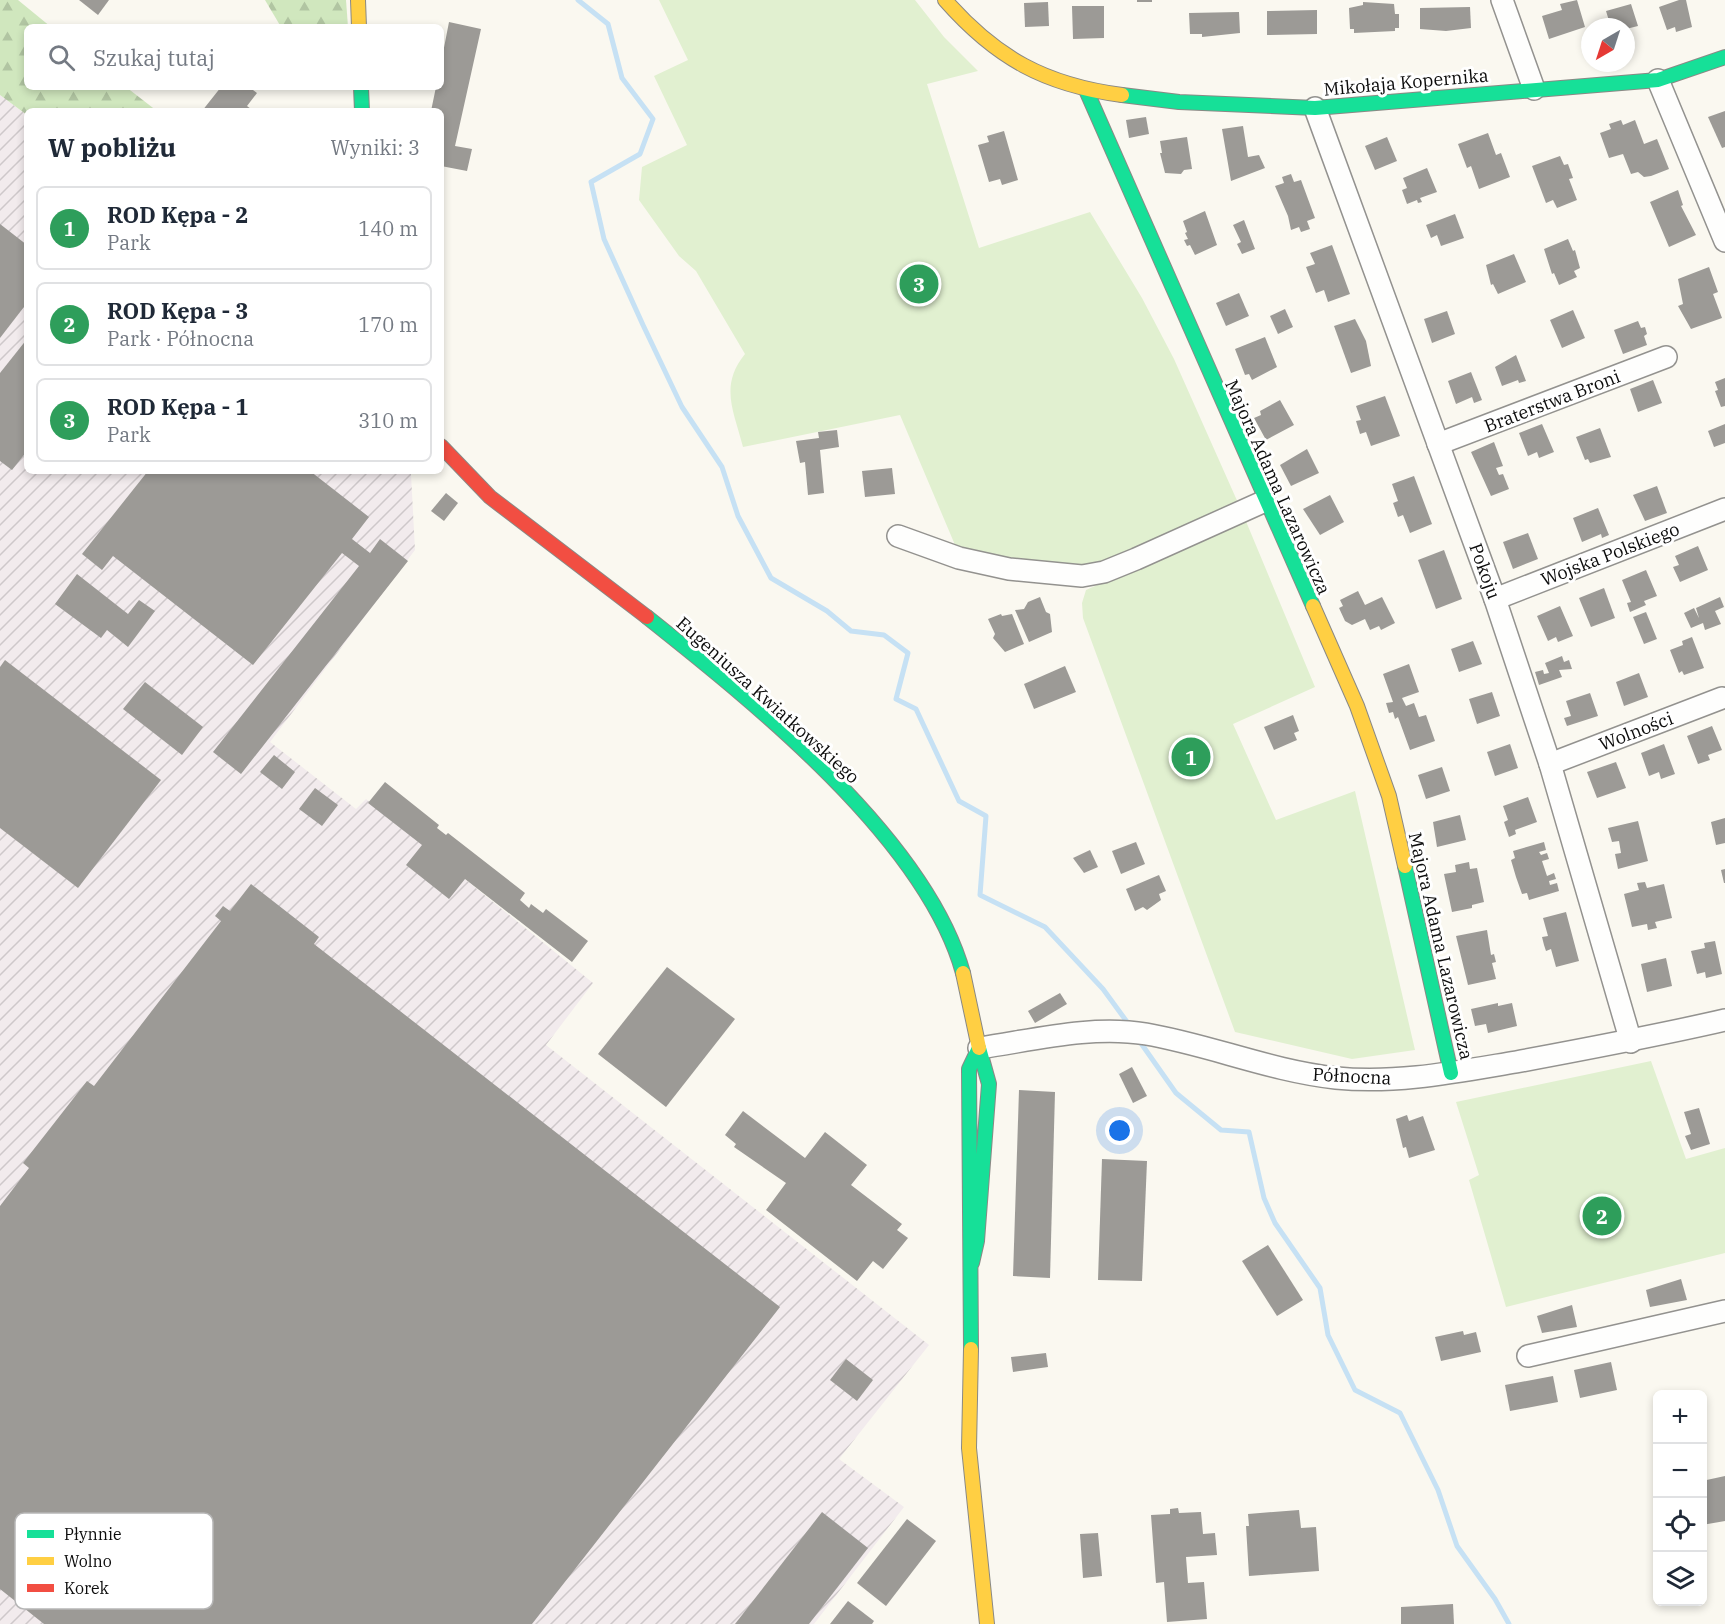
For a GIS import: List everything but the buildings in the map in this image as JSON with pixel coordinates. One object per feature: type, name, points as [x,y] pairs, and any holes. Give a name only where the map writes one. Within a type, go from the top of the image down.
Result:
[{"type":"street","points":[[358,0],[359,24]]},
{"type":"street","points":[[945,0],[972,31],[1006,57],[1049,79],[1086,90]]},
{"type":"street","points":[[1502,0],[1534,89]]},
{"type":"street","name":"Mikołaja Kopernika","points":[[1086,90],[1179,102],[1315,108],[1658,80],[1725,57]]},
{"type":"street","points":[[1658,80],[1725,241]]},
{"type":"street","points":[[361,90],[362,108]]},
{"type":"street","name":"Majora Adama Lazarowicza","points":[[1086,90],[1357,706],[1389,796],[1451,1073]]},
{"type":"street","name":"Pokoju","points":[[1315,108],[1496,599],[1550,764],[1630,1042]]},
{"type":"street","name":"Braterstwa Broni","points":[[1438,444],[1666,357]]},
{"type":"street","name":"Eugeniusza Kwiatkowskiego","points":[[444,449],[486,495],[685,647],[774,725],[853,801],[903,859],[940,913],[968,984],[989,1084],[977,1241],[972,1263]]},
{"type":"street","points":[[898,536],[959,558],[1009,569],[1082,576],[1104,572],[1136,559],[1265,501]]},
{"type":"street","name":"Wojska Polskiego","points":[[1496,599],[1725,509]]},
{"type":"street","name":"Wolności","points":[[1550,764],[1722,698]]},
{"type":"street","name":"Północna","points":[[980,1048],[1079,1033],[1120,1032],[1144,1034],[1291,1071],[1336,1078],[1380,1080],[1451,1073],[1630,1042],[1725,1020]]},
{"type":"street","name":"Eugeniusza Kwiatkowskiego","points":[[980,1048],[969,1069],[968,1229],[972,1263],[969,1448],[987,1624]]},
{"type":"street","points":[[1528,1356],[1725,1311]]},
{"type":"shaded area","points":[[0,95],[24,113],[24,474],[411,474],[415,550],[270,742],[356,809],[366,799],[593,983],[546,1045],[929,1345],[839,1459],[904,1507],[814,1624],[0,1624]]},
{"type":"green space","points":[[0,0],[18,0],[47,24],[24,24],[24,90],[130,90],[153,108],[24,108],[24,113],[0,95]]},
{"type":"green space","points":[[265,0],[346,0],[348,24],[279,24]]},
{"type":"green space","points":[[659,0],[915,0],[944,37],[978,71],[927,84],[979,248],[1090,212],[1142,298],[1174,359],[1239,505],[1089,570],[958,552],[900,415],[743,447],[733,410],[731,388],[732,377],[745,354],[696,271],[679,256],[639,200],[642,167],[687,145],[654,76],[688,60]]},
{"type":"green space","points":[[1245,519],[1315,687],[1233,724],[1276,820],[1355,791],[1415,1050],[1352,1059],[1235,1032],[1083,618],[1082,603],[1086,590]]},
{"type":"green space","points":[[1651,1061],[1686,1159],[1725,1148],[1725,1253],[1506,1307],[1469,1180],[1479,1175],[1456,1102]]},
{"type":"waterway","points":[[578,0],[608,24],[622,78],[653,119],[640,154],[591,182],[604,239],[682,407],[722,467],[738,516],[771,578],[827,611],[851,631],[884,635],[908,653],[896,699],[916,709],[959,801],[986,816],[980,895],[1045,927],[1103,989],[1130,1026]]},
{"type":"waterway","points":[[1138,1039],[1176,1093],[1221,1130],[1249,1132],[1264,1198],[1275,1223],[1320,1288],[1328,1335],[1355,1390],[1400,1413],[1438,1490],[1457,1546],[1495,1599],[1509,1624]]},
{"type":"traffic: fast","points":[[1122,95],[1179,102],[1315,108],[1658,80],[1725,57]]},
{"type":"traffic: fast","points":[[361,90],[362,108]]},
{"type":"traffic: fast","points":[[1086,90],[1313,606]]},
{"type":"traffic: fast","points":[[647,617],[784,732],[875,824],[913,873],[943,923],[963,973]]},
{"type":"traffic: fast","points":[[1405,866],[1451,1073]]},
{"type":"traffic: fast","points":[[971,1349],[969,1069],[979,1048],[989,1084],[977,1241],[972,1263]]},
{"type":"traffic: slow","points":[[358,0],[359,24]]},
{"type":"traffic: slow","points":[[945,0],[983,38],[1024,66],[1069,84],[1122,95]]},
{"type":"traffic: slow","points":[[1313,606],[1357,706],[1389,796],[1405,866]]},
{"type":"traffic: slow","points":[[963,973],[979,1048]]},
{"type":"traffic: slow","points":[[971,1349],[969,1448],[987,1624]]},
{"type":"traffic: jam","points":[[444,449],[490,497],[647,617]]},
{"type":"place","name":"ROD Kępa - 1","points":[[919,284]]},
{"type":"place","name":"ROD Kępa - 2","points":[[1191,757]]},
{"type":"place","name":"ROD Kępa - 3","points":[[1602,1216]]}]
